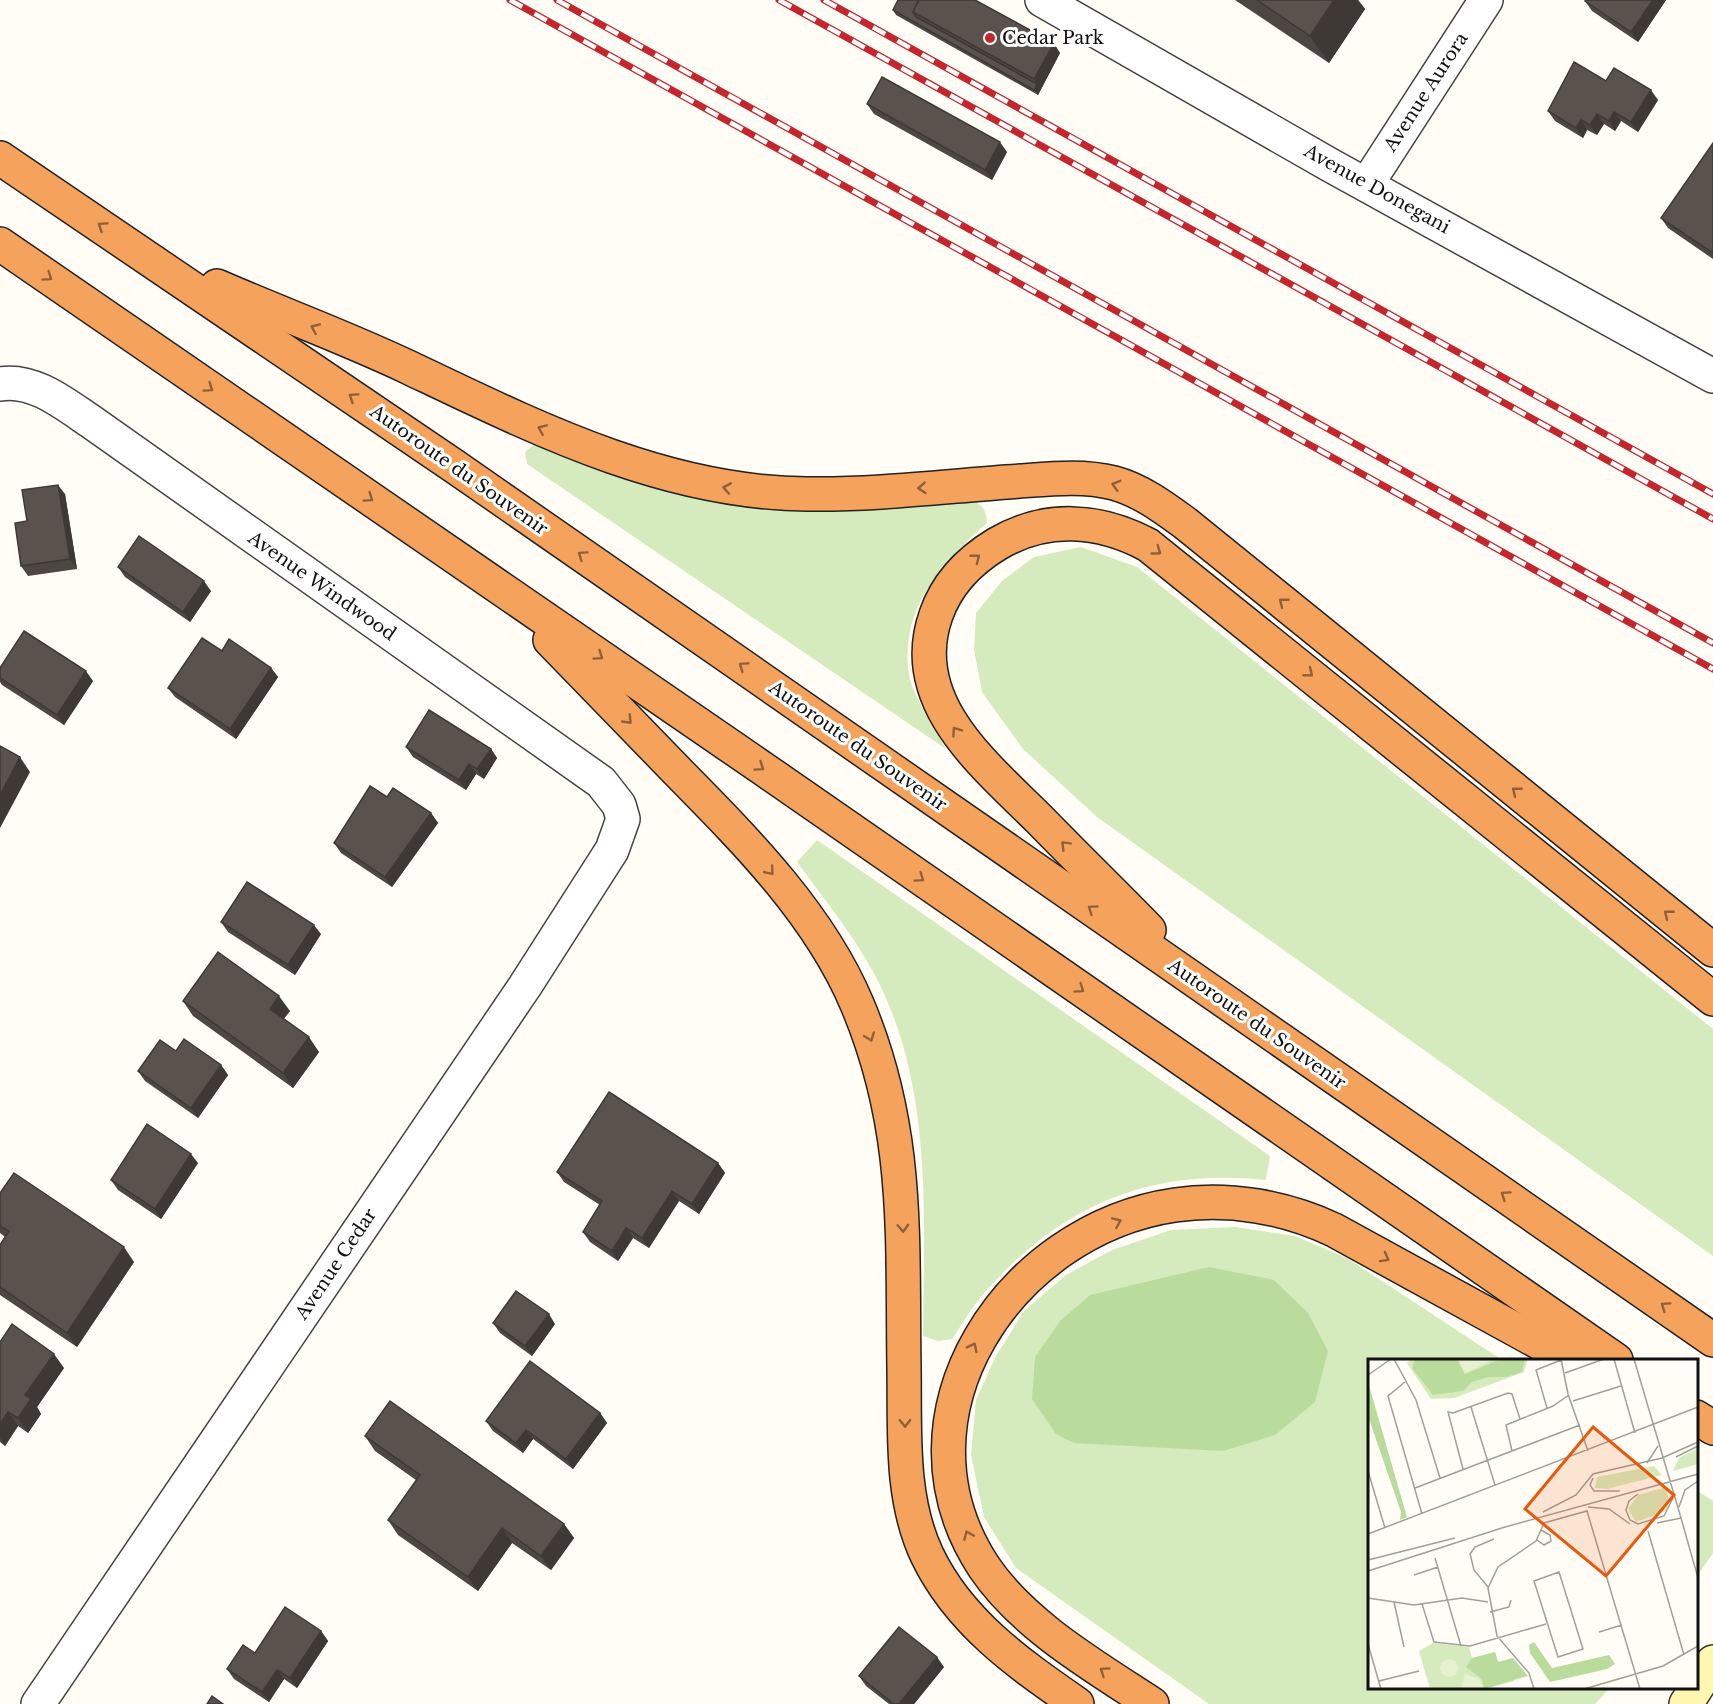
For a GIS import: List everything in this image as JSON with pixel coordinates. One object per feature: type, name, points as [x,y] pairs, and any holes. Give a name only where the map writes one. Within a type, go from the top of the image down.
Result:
[{"type":"highway","name":"Autoroute du Souvenir","points":[[0,158],[151,259],[1713,1340]]},
{"type":"highway","points":[[0,244],[1615,1359]]},
{"type":"highway","points":[[151,259],[408,367],[576,443],[627,462],[703,484],[736,490],[818,494],[1070,478],[1115,483],[1135,491],[1185,523],[1713,950]]},
{"type":"highway","points":[[1209,991],[977,757],[948,718],[937,698],[928,652],[931,629],[939,606],[951,584],[966,566],[983,552],[1024,530],[1044,525],[1089,524],[1111,528],[1148,545],[1713,999]]},
{"type":"highway","points":[[499,588],[732,826],[774,874],[813,927],[856,1002],[886,1089],[899,1161],[904,1246],[905,1455],[917,1527],[927,1555],[944,1585],[979,1628],[1000,1648],[1077,1704]]},
{"type":"highway","points":[[1152,1704],[1019,1608],[984,1566],[969,1540],[958,1512],[948,1453],[949,1426],[963,1369],[976,1341],[993,1315],[1011,1293],[1035,1271],[1088,1235],[1145,1211],[1207,1202],[1271,1208],[1297,1215],[1334,1230],[1569,1359]]},
{"type":"highway","points":[[1698,1418],[1713,1428]]},
{"type":"highway","points":[[1698,1431],[1713,1439]]},
{"type":"main road","points":[[1698,1685],[1713,1662]]},
{"type":"main road","points":[[1686,1704],[1696,1689]]},
{"type":"street","name":"Avenue Donegani","points":[[1042,0],[1713,376]]},
{"type":"street","name":"Avenue Aurora","points":[[1367,184],[1486,0]]},
{"type":"street","name":"Avenue Windwood","points":[[0,384],[22,384],[36,388],[93,423],[601,782],[619,805],[623,819]]},
{"type":"street","name":"Avenue Cedar","points":[[38,1704],[525,986],[612,850],[623,819]]},
{"type":"green space","points":[[536,443],[769,505],[839,511],[972,499],[985,512],[987,523],[954,554],[927,589],[917,608],[908,651],[911,682],[946,749],[527,464],[525,452]]},
{"type":"green space","points":[[1081,547],[1137,567],[1713,1029],[1713,1256],[1097,817],[1023,749],[982,692],[974,650],[976,613],[1002,581],[1034,557]]},
{"type":"green space","points":[[817,840],[1270,1156],[1266,1180],[1224,1178],[1184,1180],[1147,1187],[1111,1198],[1078,1214],[1046,1235],[1015,1261],[981,1296],[952,1339],[938,1341],[923,1336],[924,1199],[916,1109],[908,1064],[895,1021],[877,979],[849,934],[797,862]]},
{"type":"green space","points":[[1235,1227],[1295,1236],[1347,1258],[1500,1359],[1368,1359],[1368,1689],[1609,1689],[1595,1704],[1209,1704],[1016,1568],[984,1517],[971,1455],[976,1400],[996,1356],[1024,1311],[1066,1275],[1112,1250],[1171,1230]]},
{"type":"green space","points":[[1209,1267],[1274,1280],[1308,1313],[1328,1351],[1315,1402],[1275,1435],[1223,1451],[1074,1443],[1056,1434],[1032,1399],[1035,1357],[1060,1321],[1090,1295]]},
{"type":"green space","points":[[1698,1491],[1713,1501],[1713,1553],[1698,1575]]},
{"type":"building","points":[[898,0],[919,0],[913,12],[916,17],[1037,84],[1034,90],[893,10]]},
{"type":"building","name":"Cedar Park","points":[[919,0],[975,0],[1054,43],[1034,79],[913,12]]},
{"type":"building","points":[[1257,0],[1334,0],[1310,36]]},
{"type":"building","points":[[1586,0],[1653,0],[1631,32]]},
{"type":"building","points":[[1574,62],[1606,81],[1614,68],[1651,90],[1631,122],[1614,112],[1609,121],[1597,114],[1590,125],[1581,120],[1576,128],[1548,111]]},
{"type":"building","points":[[882,77],[1000,142],[985,170],[867,104]]},
{"type":"building","points":[[1713,143],[1713,253],[1661,218]]},
{"type":"building","points":[[58,485],[70,559],[21,566],[15,523],[27,521],[22,490]]},
{"type":"building","points":[[139,536],[204,581],[183,612],[118,567]]},
{"type":"building","points":[[24,631],[86,671],[57,715],[0,678],[0,668]]},
{"type":"building","points":[[202,638],[222,651],[229,639],[271,668],[230,729],[168,688]]},
{"type":"building","points":[[429,710],[491,749],[477,769],[469,764],[459,780],[406,747]]},
{"type":"building","points":[[0,746],[20,757],[0,795]]},
{"type":"building","points":[[370,786],[387,797],[393,788],[431,813],[385,877],[334,843]]},
{"type":"building","points":[[247,882],[314,925],[288,965],[221,922]]},
{"type":"building","points":[[218,952],[279,996],[270,1009],[309,1037],[283,1073],[183,1001]]},
{"type":"building","points":[[184,1039],[221,1065],[191,1108],[138,1071],[160,1040],[176,1051]]},
{"type":"building","points":[[609,1092],[718,1163],[692,1204],[672,1191],[642,1238],[626,1228],[612,1251],[583,1232],[602,1201],[557,1172]]},
{"type":"building","points":[[147,1124],[191,1154],[155,1209],[111,1180]]},
{"type":"building","points":[[14,1173],[124,1247],[67,1333],[0,1287],[0,1245],[9,1231],[0,1226],[0,1193]]},
{"type":"building","points":[[516,1291],[549,1314],[525,1346],[493,1323]]},
{"type":"building","points":[[12,1324],[54,1354],[25,1395],[31,1399],[18,1418],[8,1412],[0,1424],[0,1342]]},
{"type":"building","points":[[530,1361],[600,1413],[566,1459],[526,1430],[516,1443],[486,1421]]},
{"type":"building","points":[[390,1401],[564,1524],[541,1556],[502,1528],[468,1577],[388,1520],[420,1475],[365,1436]]},
{"type":"building","points":[[285,1607],[321,1631],[290,1678],[277,1670],[262,1692],[227,1669],[243,1645],[255,1653]]},
{"type":"building","points":[[899,1627],[937,1657],[899,1704],[894,1704],[859,1676]]},
{"type":"building","points":[[212,1696],[223,1704],[207,1704]]},
{"type":"railway","points":[[510,0],[1713,669]]},
{"type":"railway","points":[[557,0],[1713,643]]},
{"type":"railway","points":[[779,0],[1713,519]]},
{"type":"railway","points":[[824,0],[1713,494]]},
{"type":"place","name":"Cedar Park","points":[[990,38]]}]
